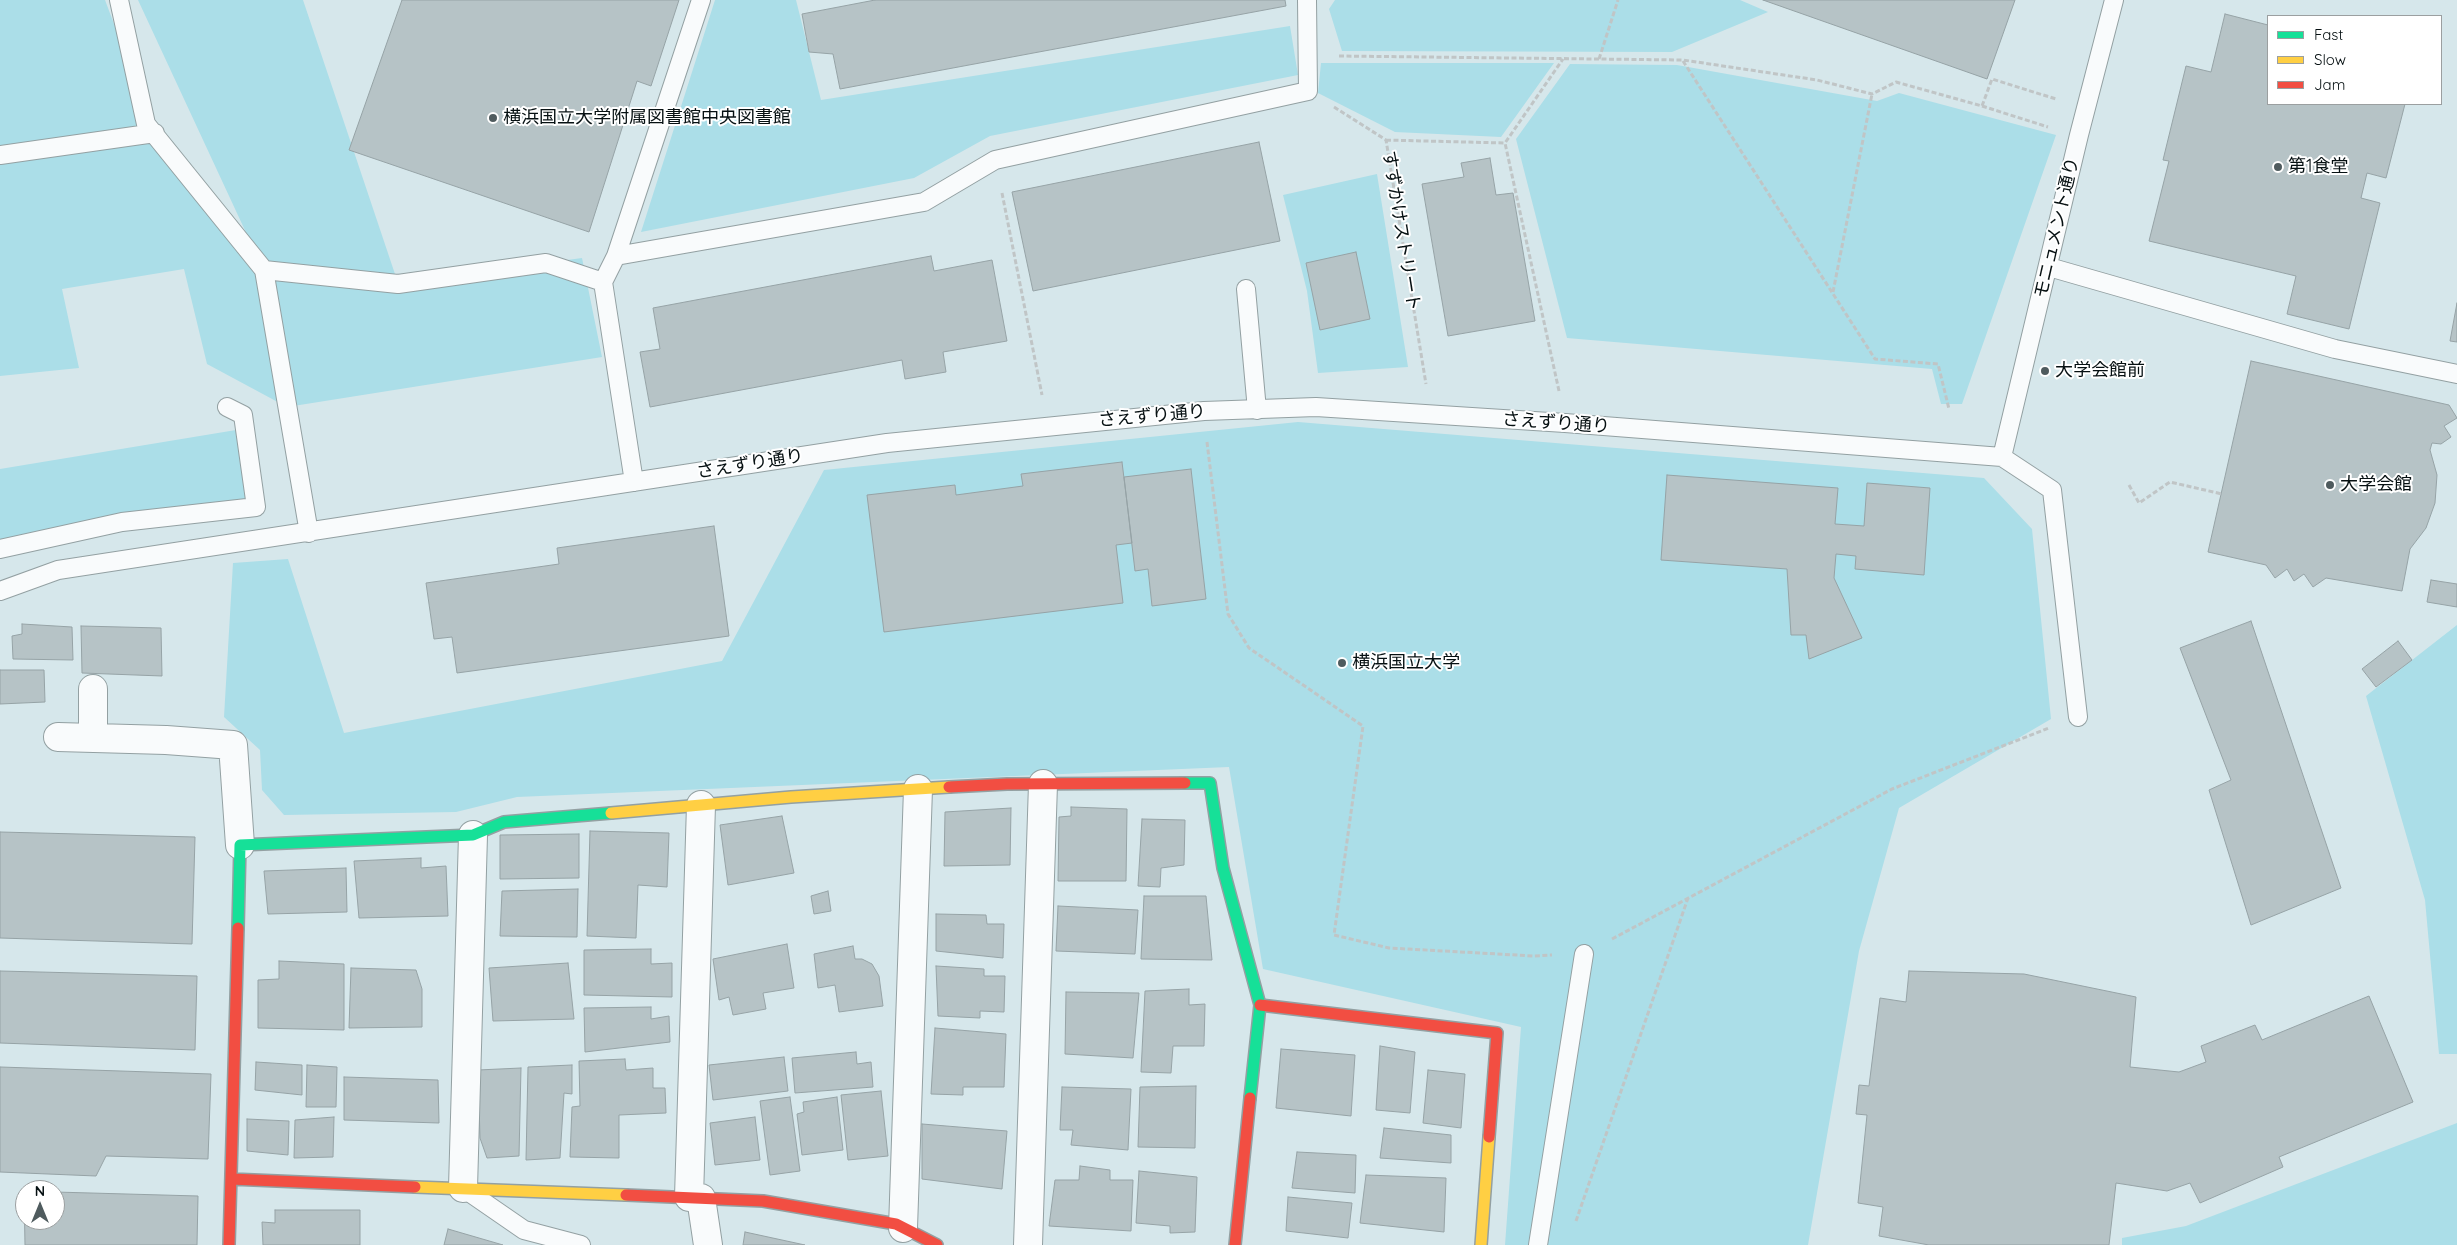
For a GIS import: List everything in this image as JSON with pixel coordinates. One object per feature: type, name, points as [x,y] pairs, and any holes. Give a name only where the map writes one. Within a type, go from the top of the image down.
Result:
[{"type":"street","points":[[93,689],[93,738]]},
{"type":"street","points":[[58,737],[166,740],[233,745],[240,845],[229,1245]]},
{"type":"street","points":[[240,845],[473,835],[504,822],[918,789],[1042,784],[1210,783],[1223,868],[1260,1005],[1236,1245]]},
{"type":"street","points":[[1028,1245],[1042,784]]},
{"type":"street","points":[[903,1228],[918,789]]},
{"type":"street","points":[[700,805],[695,1197],[708,1245]]},
{"type":"street","points":[[463,1188],[473,835]]},
{"type":"street","points":[[1260,1005],[1497,1033],[1481,1245]]},
{"type":"street","points":[[231,1179],[763,1200],[896,1224],[937,1245]]},
{"type":"lane","points":[[119,0],[146,124],[264,270],[309,533]]},
{"type":"lane","points":[[634,482],[603,282],[616,256],[702,0]]},
{"type":"lane","points":[[616,256],[924,202],[995,160],[1308,91],[1307,0]]},
{"type":"lane","name":"モニュメント通り","points":[[2002,457],[2079,135],[2114,0]]},
{"type":"lane","points":[[0,155],[155,133]]},
{"type":"lane","points":[[264,270],[398,284],[546,263],[603,282]]},
{"type":"lane","points":[[2048,267],[2335,349],[2457,374]]},
{"type":"lane","points":[[1246,288],[1257,410]]},
{"type":"lane","points":[[0,549],[122,522],[256,507],[243,414],[227,407]]},
{"type":"lane","name":"さえずり通り","points":[[0,591],[58,570],[887,443],[1048,425],[1204,411],[1316,407],[1565,423],[2002,457]]},
{"type":"lane","points":[[2002,457],[2052,490],[2078,717]]},
{"type":"lane","points":[[1538,1245],[1584,954]]},
{"type":"lane","points":[[463,1188],[524,1230],[581,1245]]},
{"type":"path","points":[[1599,59],[1618,0]]},
{"type":"path","points":[[1308,56],[1683,60],[1817,80],[1872,94],[1896,82],[2052,128]]},
{"type":"path","points":[[1563,58],[1505,142],[1565,423]]},
{"type":"path","points":[[1683,60],[1875,359],[1938,364],[1949,409]]},
{"type":"path","points":[[1982,106],[1992,79],[2057,99]]},
{"type":"path","name":"すずかけストリート","points":[[1308,91],[1386,140],[1431,414]]},
{"type":"path","points":[[1832,293],[1872,94]]},
{"type":"path","points":[[1386,140],[1505,142]]},
{"type":"path","points":[[995,160],[1048,425]]},
{"type":"path","points":[[1204,411],[1228,614],[1249,648],[1363,726],[1334,935],[1389,948],[1534,956]]},
{"type":"path","points":[[2129,485],[2139,503],[2170,482],[2222,494]]},
{"type":"path","points":[[1584,954],[1892,789],[2078,717]]},
{"type":"path","points":[[1574,1226],[1688,898]]},
{"type":"shaded area","points":[[0,0],[105,0],[155,133],[262,267],[138,0],[303,0],[398,283],[582,258],[602,357],[287,407],[207,364],[184,269],[62,289],[79,368],[0,376]]},
{"type":"shaded area","points":[[715,0],[796,0],[821,100],[1290,26],[1298,75],[990,136],[914,178],[641,232]]},
{"type":"shaded area","points":[[1335,0],[1740,0],[1768,12],[1672,52],[1342,51],[1329,9]]},
{"type":"shaded area","points":[[1321,63],[1554,63],[1501,137],[1395,132],[1318,93]]},
{"type":"shaded area","points":[[1570,64],[1677,65],[1877,101],[1899,93],[2056,135],[1962,404],[1941,404],[1932,369],[1567,338],[1516,139]]},
{"type":"shaded area","points":[[1377,174],[1408,367],[1318,373],[1307,291],[1283,195]]},
{"type":"shaded area","points":[[1298,422],[1984,478],[2032,529],[2051,719],[1899,808],[1859,951],[1808,1245],[1505,1245],[1521,1027],[1263,969],[1229,767],[517,797],[456,812],[284,815],[262,790],[260,750],[224,717],[233,563],[288,559],[344,733],[722,661],[824,470]]},
{"type":"shaded area","points":[[236,430],[246,501],[0,549],[0,469]]},
{"type":"shaded area","points":[[2457,625],[2457,1054],[2439,1054],[2425,900],[2366,696]]},
{"type":"shaded area","points":[[2457,1123],[2457,1245],[2122,1245],[2122,1238],[2186,1226]]},
{"type":"building","name":"横浜国立大学附属図書館中央図書館","points":[[402,0],[679,0],[651,86],[637,81],[589,232],[349,150]]},
{"type":"building","points":[[875,0],[1285,0],[1286,6],[840,89],[833,54],[809,52],[802,14]]},
{"type":"building","points":[[1763,0],[2015,0],[1987,79]]},
{"type":"building","name":"第1食堂","points":[[2225,14],[2267,25],[2267,105],[2405,105],[2386,178],[2367,173],[2361,198],[2380,203],[2349,329],[2287,314],[2296,276],[2149,241],[2169,161],[2163,160],[2186,66],[2211,72]]},
{"type":"building","points":[[1259,142],[1280,241],[1033,291],[1012,192]]},
{"type":"building","points":[[1490,158],[1496,195],[1513,193],[1535,321],[1448,336],[1422,184],[1464,177],[1461,163]]},
{"type":"building","points":[[1356,252],[1370,319],[1320,330],[1306,263]]},
{"type":"building","points":[[931,256],[934,271],[992,260],[1007,341],[943,352],[946,372],[905,379],[902,360],[650,407],[640,352],[660,349],[653,308]]},
{"type":"building","points":[[2457,303],[2457,342],[2450,341]]},
{"type":"building","name":"大学会館","points":[[2251,361],[2449,405],[2457,418],[2444,426],[2451,437],[2441,444],[2432,443],[2430,450],[2437,475],[2435,503],[2426,528],[2410,549],[2402,591],[2326,578],[2313,587],[2304,574],[2294,581],[2287,569],[2275,578],[2266,565],[2208,552]]},
{"type":"building","points":[[1122,462],[1132,543],[1116,545],[1123,603],[884,632],[867,495],[955,485],[956,495],[1023,486],[1021,474]]},
{"type":"building","points":[[1191,469],[1206,599],[1152,606],[1148,569],[1135,571],[1124,477]]},
{"type":"building","points":[[1667,475],[1838,488],[1835,524],[1864,526],[1867,483],[1930,488],[1924,575],[1855,569],[1856,556],[1836,554],[1834,578],[1862,638],[1809,659],[1806,635],[1791,635],[1787,569],[1661,560]]},
{"type":"building","points":[[714,526],[729,636],[457,673],[452,637],[434,639],[426,583],[559,564],[557,548]]},
{"type":"building","points":[[2431,580],[2457,584],[2457,607],[2427,602]]},
{"type":"building","points":[[2251,621],[2341,888],[2251,925],[2209,790],[2231,780],[2180,648]]},
{"type":"building","points":[[22,624],[72,627],[73,660],[13,659],[12,636],[22,634]]},
{"type":"building","points":[[81,626],[161,628],[162,676],[82,673]]},
{"type":"building","points":[[2398,641],[2412,660],[2376,687],[2362,669]]},
{"type":"building","points":[[0,670],[44,670],[45,702],[0,704]]},
{"type":"building","points":[[1071,807],[1127,809],[1126,881],[1058,881],[1059,817],[1071,816]]},
{"type":"building","points":[[1011,808],[1010,865],[944,866],[945,812]]},
{"type":"building","points":[[782,816],[794,873],[728,885],[720,825]]},
{"type":"building","points":[[1142,819],[1185,820],[1184,865],[1161,868],[1160,887],[1138,886]]},
{"type":"building","points":[[590,831],[669,833],[667,887],[638,885],[636,938],[587,936]]},
{"type":"building","points":[[0,832],[195,837],[192,944],[0,938]]},
{"type":"building","points":[[579,834],[579,878],[500,879],[500,835]]},
{"type":"building","points":[[421,858],[421,868],[446,866],[448,916],[359,918],[354,861]]},
{"type":"building","points":[[346,868],[347,912],[268,914],[264,871]]},
{"type":"building","points":[[578,889],[577,937],[500,936],[502,891]]},
{"type":"building","points":[[828,891],[831,911],[814,914],[811,896]]},
{"type":"building","points":[[1144,896],[1206,896],[1212,960],[1141,959]]},
{"type":"building","points":[[1058,906],[1138,910],[1135,954],[1056,951]]},
{"type":"building","points":[[936,914],[986,915],[987,924],[1004,924],[1003,958],[936,951]]},
{"type":"building","points":[[787,944],[794,988],[763,993],[766,1009],[733,1015],[729,997],[719,1000],[713,959]]},
{"type":"building","points":[[853,946],[855,959],[862,959],[872,964],[879,976],[883,1006],[839,1012],[835,985],[818,988],[814,954]]},
{"type":"building","points":[[651,949],[651,964],[672,963],[672,997],[584,995],[584,950]]},
{"type":"building","points":[[279,961],[344,964],[344,1030],[258,1028],[258,980],[279,979]]},
{"type":"building","points":[[568,963],[574,1019],[493,1021],[489,968]]},
{"type":"building","points":[[936,966],[984,969],[984,976],[1005,976],[1004,1012],[980,1011],[980,1018],[938,1016]]},
{"type":"building","points":[[351,968],[416,970],[422,989],[422,1027],[349,1028]]},
{"type":"building","points":[[0,971],[197,976],[195,1050],[0,1043]]},
{"type":"building","points":[[1909,971],[2024,974],[2136,997],[2130,1067],[2179,1072],[2206,1062],[2201,1046],[2255,1025],[2262,1040],[2369,996],[2413,1102],[2279,1157],[2283,1167],[2200,1203],[2190,1183],[2167,1191],[2116,1183],[2109,1245],[1929,1245],[1879,1236],[1883,1207],[1858,1203],[1867,1115],[1856,1114],[1859,1085],[1869,1086],[1880,998],[1906,1002]]},
{"type":"building","points":[[1189,989],[1189,1005],[1205,1004],[1204,1046],[1173,1046],[1171,1073],[1141,1072],[1145,991]]},
{"type":"building","points":[[1066,992],[1139,993],[1133,1058],[1065,1054]]},
{"type":"building","points":[[651,1007],[651,1019],[669,1016],[670,1042],[585,1052],[584,1008]]},
{"type":"building","points":[[935,1028],[1006,1034],[1004,1087],[963,1087],[963,1095],[931,1094]]},
{"type":"building","points":[[1380,1046],[1415,1052],[1410,1113],[1376,1110]]},
{"type":"building","points":[[1281,1049],[1355,1055],[1351,1116],[1276,1108]]},
{"type":"building","points":[[856,1052],[857,1064],[871,1062],[873,1087],[795,1093],[792,1058]]},
{"type":"building","points":[[784,1057],[788,1091],[713,1100],[709,1065]]},
{"type":"building","points":[[625,1059],[626,1070],[653,1068],[653,1088],[665,1088],[666,1113],[619,1115],[619,1158],[570,1157],[572,1107],[580,1106],[579,1061]]},
{"type":"building","points":[[256,1062],[302,1065],[302,1095],[255,1090]]},
{"type":"building","points":[[307,1065],[337,1067],[336,1107],[306,1107]]},
{"type":"building","points":[[572,1065],[572,1094],[564,1093],[560,1158],[526,1160],[528,1067]]},
{"type":"building","points":[[0,1067],[211,1074],[208,1159],[106,1156],[96,1176],[0,1172]]},
{"type":"building","points":[[521,1068],[519,1156],[487,1158],[480,1138],[478,1070]]},
{"type":"building","points":[[1428,1070],[1465,1074],[1461,1128],[1423,1123]]},
{"type":"building","points":[[344,1077],[438,1080],[439,1123],[344,1120]]},
{"type":"building","points":[[1196,1086],[1195,1148],[1138,1147],[1140,1087]]},
{"type":"building","points":[[1062,1087],[1131,1089],[1128,1150],[1071,1145],[1073,1130],[1060,1130]]},
{"type":"building","points":[[881,1091],[888,1156],[848,1160],[841,1095]]},
{"type":"building","points":[[790,1097],[800,1171],[770,1175],[760,1101]]},
{"type":"building","points":[[837,1097],[843,1150],[802,1155],[797,1114],[804,1112],[803,1102]]},
{"type":"building","points":[[334,1117],[333,1157],[294,1158],[295,1120]]},
{"type":"building","points":[[755,1117],[760,1160],[715,1165],[710,1123]]},
{"type":"building","points":[[247,1119],[289,1121],[288,1155],[247,1151]]},
{"type":"building","points":[[922,1124],[1007,1131],[1002,1189],[922,1179]]},
{"type":"building","points":[[1384,1128],[1451,1135],[1451,1163],[1380,1158]]},
{"type":"building","points":[[1297,1152],[1356,1155],[1355,1193],[1292,1188]]},
{"type":"building","points":[[1080,1166],[1110,1170],[1110,1180],[1133,1180],[1131,1231],[1049,1226],[1055,1180],[1079,1180]]},
{"type":"building","points":[[1139,1171],[1197,1177],[1195,1232],[1170,1233],[1170,1226],[1136,1223]]},
{"type":"building","points":[[1366,1175],[1446,1178],[1444,1232],[1360,1223]]},
{"type":"building","points":[[65,1192],[198,1196],[197,1245],[25,1245],[25,1230],[65,1230]]},
{"type":"building","points":[[1288,1197],[1352,1203],[1348,1238],[1286,1231]]},
{"type":"building","points":[[275,1210],[360,1210],[360,1245],[263,1245],[262,1222],[275,1223]]},
{"type":"building","points":[[448,1229],[503,1245],[444,1245]]},
{"type":"building","points":[[745,1232],[805,1245],[743,1245]]},
{"type":"traffic: fast","points":[[1185,783],[1210,783],[1223,868],[1260,1005],[1250,1098]]},
{"type":"traffic: fast","points":[[238,928],[240,845],[473,835],[504,822],[611,813]]},
{"type":"traffic: slow","points":[[611,813],[791,797],[949,787]]},
{"type":"traffic: slow","points":[[1481,1245],[1489,1137]]},
{"type":"traffic: slow","points":[[415,1187],[626,1195]]},
{"type":"traffic: jam","points":[[949,787],[1007,784],[1185,783]]},
{"type":"traffic: jam","points":[[229,1245],[238,928]]},
{"type":"traffic: jam","points":[[1260,1005],[1497,1033],[1489,1137]]},
{"type":"traffic: jam","points":[[1235,1245],[1250,1098]]},
{"type":"traffic: jam","points":[[231,1179],[415,1187]]},
{"type":"traffic: jam","points":[[626,1195],[763,1201],[896,1224],[937,1245]]},
{"type":"place","name":"横浜国立大学附属図書館中央図書館","points":[[493,118]]},
{"type":"place","name":"第1食堂","points":[[2278,167]]},
{"type":"place","name":"大学会館前","points":[[2045,371]]},
{"type":"place","name":"大学会館","points":[[2330,485]]},
{"type":"place","name":"横浜国立大学","points":[[1342,663]]}]
